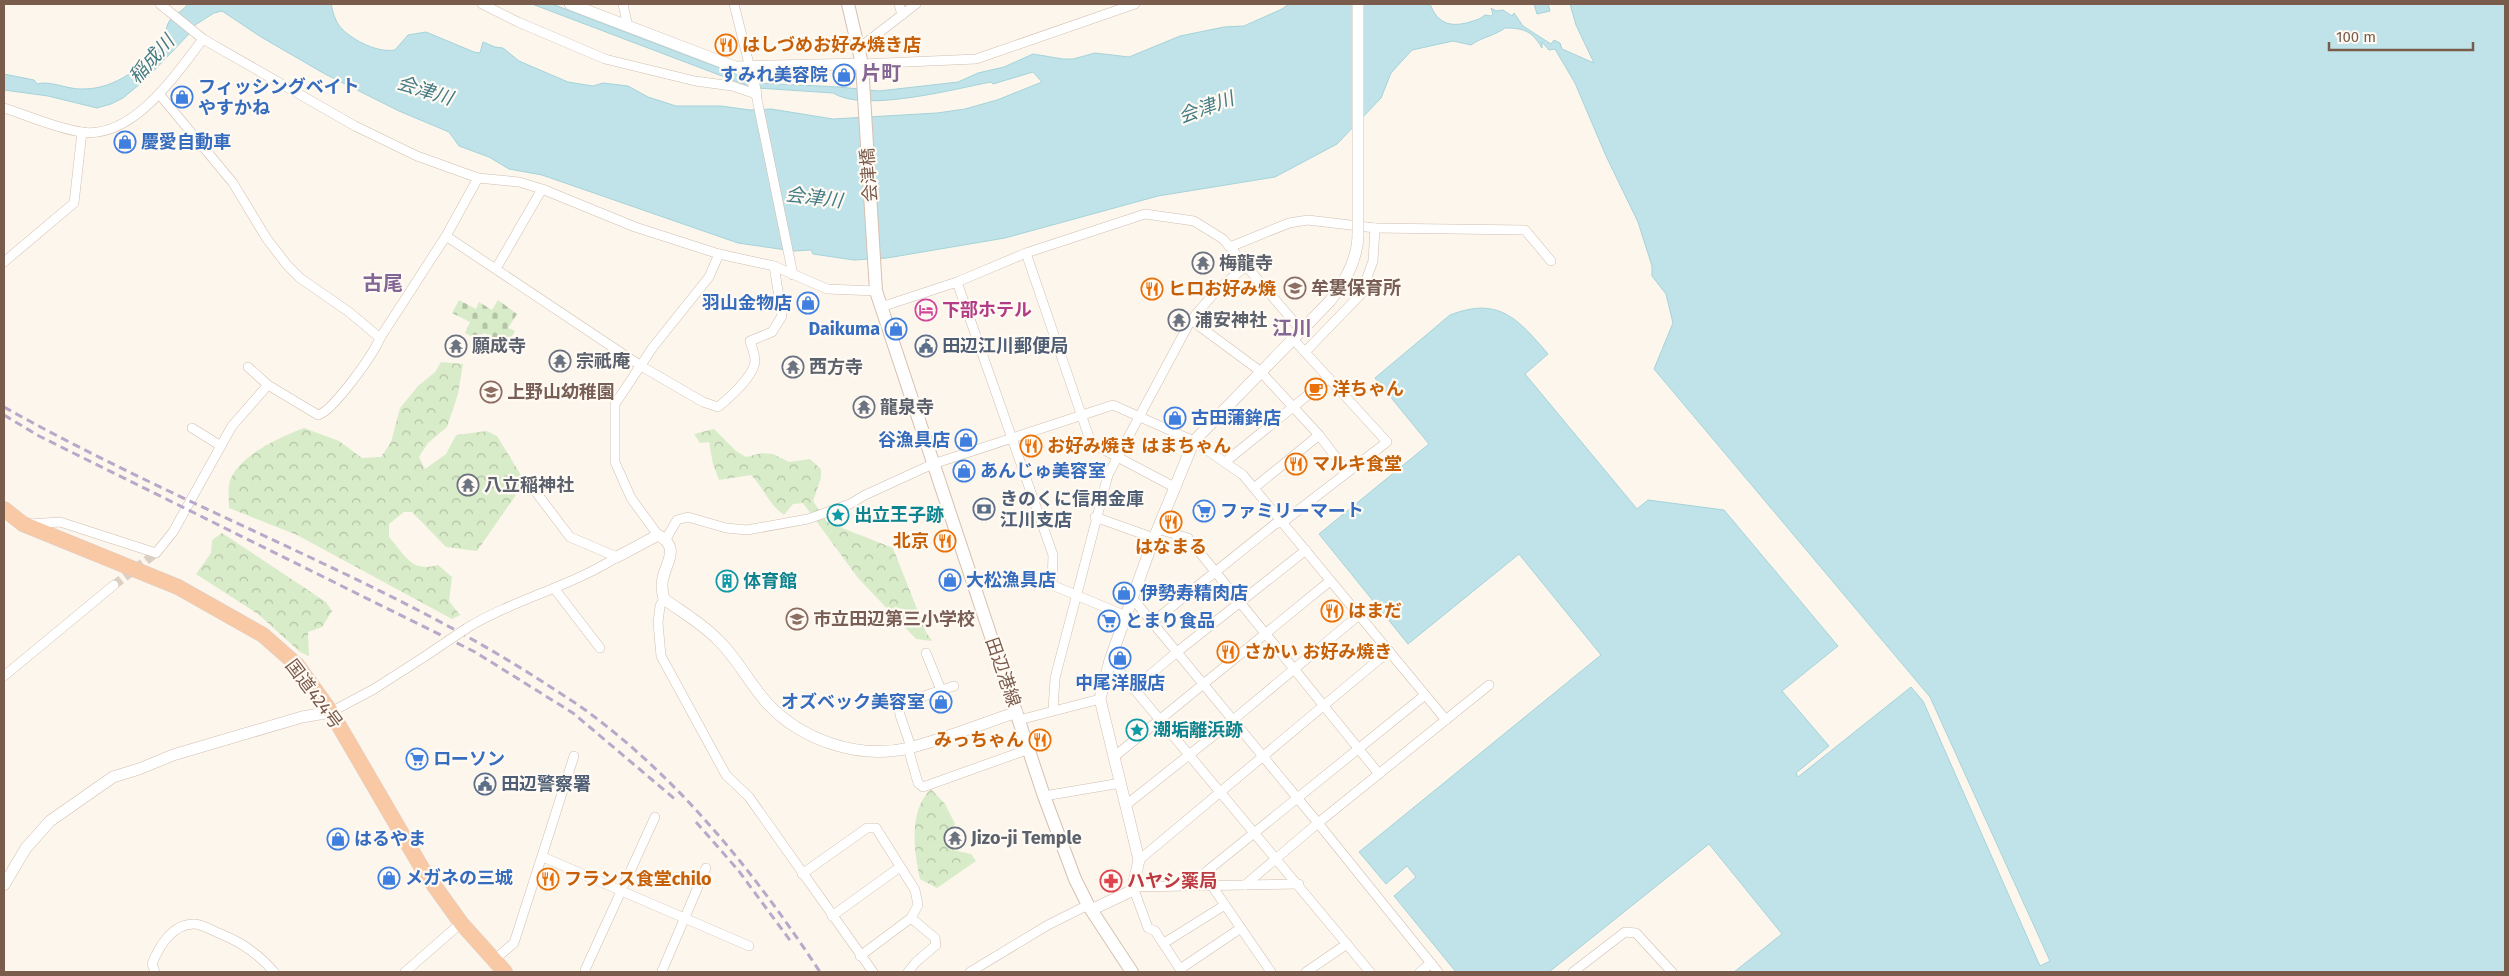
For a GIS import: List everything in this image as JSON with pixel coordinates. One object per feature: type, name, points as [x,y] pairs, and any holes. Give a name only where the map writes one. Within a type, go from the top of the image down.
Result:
[{"type":"highway","name":"国道424号","points":[[4,509],[23,524],[178,587],[263,635],[296,665],[331,712],[423,870],[461,923],[505,972]]},
{"type":"main road","points":[[848,4],[859,48],[862,70]]},
{"type":"main road","name":"会津橋","points":[[862,70],[875,274]]},
{"type":"main road","name":"田辺港線","points":[[875,274],[876,291],[881,307],[1044,796],[1075,879],[1090,908],[1132,972]]},
{"type":"street","points":[[160,4],[203,39],[392,146],[478,178],[519,182],[542,189],[635,227],[719,254],[774,266],[827,289],[876,291]]},
{"type":"street","points":[[482,4],[518,22],[605,59],[695,81],[732,86],[756,94]]},
{"type":"street","points":[[570,4],[735,67],[862,70],[976,59],[1135,4]]},
{"type":"street","points":[[623,4],[628,27]]},
{"type":"street","points":[[734,4],[756,94],[793,275]]},
{"type":"street","points":[[898,4],[902,15]]},
{"type":"street","points":[[859,48],[916,4]]},
{"type":"street","points":[[970,972],[1048,924],[1129,892],[1133,887],[1139,860],[1100,699],[1110,660],[1156,533],[1194,441],[1293,339],[1345,282],[1358,245],[1358,4]]},
{"type":"street","points":[[4,108],[82,132],[118,125],[160,95],[203,39]]},
{"type":"street","points":[[160,95],[234,183],[268,239],[288,265],[300,278],[349,312],[380,338]]},
{"type":"street","points":[[4,262],[74,203],[82,132]]},
{"type":"street","points":[[248,367],[268,386],[318,415],[325,413],[375,350],[380,338],[446,236],[478,178]]},
{"type":"street","points":[[496,268],[542,189]]},
{"type":"street","points":[[881,307],[957,282],[1026,253],[1145,214],[1194,221],[1223,239],[1301,330]]},
{"type":"street","points":[[1230,247],[1289,223],[1308,220],[1375,228],[1525,230],[1551,261]]},
{"type":"street","points":[[1305,352],[1361,294],[1373,261],[1375,228]]},
{"type":"street","points":[[446,236],[641,366],[703,402],[718,407],[731,398],[753,370],[755,360],[750,341],[772,332],[782,316],[774,266]]},
{"type":"street","points":[[1026,253],[1091,443],[1176,488]]},
{"type":"street","points":[[719,254],[709,277],[653,347],[615,404],[615,462],[631,498],[670,545],[669,564],[661,585],[664,599],[718,640],[766,702],[798,730],[832,744],[879,751],[909,748],[1018,716],[1100,699]]},
{"type":"street","points":[[1053,710],[1055,678],[1095,517],[1108,475],[1138,415],[1191,320],[1217,290],[1246,266]]},
{"type":"street","points":[[957,282],[1052,555],[1052,585],[1126,616]]},
{"type":"street","points":[[1191,320],[1260,371],[1319,436],[1347,472]]},
{"type":"street","points":[[1154,622],[1275,524],[1283,522],[1387,442],[1293,339]]},
{"type":"street","points":[[1225,462],[1329,378]]},
{"type":"street","points":[[23,524],[60,522],[156,553],[172,532],[232,426],[268,386]]},
{"type":"street","points":[[4,885],[26,848],[50,821],[113,777],[191,749],[302,717],[331,712],[374,689],[490,614],[590,574],[617,557],[662,537],[677,520],[688,517],[726,528],[747,530],[808,519],[850,504],[865,495],[933,464],[1080,414],[1113,405],[1194,441],[1243,475],[1446,720]]},
{"type":"street","points":[[192,428],[221,446]]},
{"type":"street","points":[[1254,488],[1319,436]]},
{"type":"street","points":[[529,483],[570,537],[617,557]]},
{"type":"street","points":[[1095,517],[1156,533],[1188,538],[1379,774]]},
{"type":"street","points":[[1133,689],[1306,550]]},
{"type":"street","points":[[1115,756],[1330,581]]},
{"type":"street","points":[[4,676],[114,585]]},
{"type":"street","points":[[554,588],[600,648]]},
{"type":"street","points":[[664,599],[660,606],[658,623],[661,656],[726,775],[749,796],[802,874],[873,972]]},
{"type":"street","points":[[1133,599],[1298,798],[1438,972]]},
{"type":"street","points":[[1126,805],[1234,720],[1359,616]]},
{"type":"street","points":[[1139,860],[1389,651]]},
{"type":"street","points":[[926,653],[941,690]]},
{"type":"street","points":[[1110,660],[1188,756],[1299,884],[1370,972]]},
{"type":"street","points":[[1245,885],[1275,858],[1489,685]]},
{"type":"street","points":[[954,686],[899,706],[918,783],[923,787],[1029,749]]},
{"type":"street","points":[[1194,886],[1207,871],[1425,695]]},
{"type":"street","points":[[494,960],[514,943],[574,756]]},
{"type":"street","points":[[1044,796],[1121,783]]},
{"type":"street","points":[[586,970],[655,817]]},
{"type":"street","points":[[802,874],[867,828],[876,828],[915,890],[918,905],[911,918],[860,956]]},
{"type":"street","points":[[543,857],[749,946]]},
{"type":"street","points":[[832,916],[900,867]]},
{"type":"street","points":[[662,971],[706,868]]},
{"type":"street","points":[[1133,887],[1299,884]]},
{"type":"street","points":[[1212,886],[1271,972]]},
{"type":"street","points":[[1133,887],[1148,928],[1155,931],[1181,970],[1241,928]]},
{"type":"street","points":[[1164,943],[1225,904]]},
{"type":"street","points":[[908,972],[916,962],[936,945],[934,938],[923,926],[911,918]]},
{"type":"street","points":[[405,972],[461,923]]},
{"type":"street","points":[[155,972],[152,964],[159,946],[178,928],[198,924],[239,941],[257,953],[274,972]]},
{"type":"street","points":[[1573,972],[1625,932],[1636,933],[1668,971]]},
{"type":"street","points":[[1306,972],[1347,944]]},
{"type":"street","points":[[1420,972],[1431,963]]},
{"type":"green space","points":[[459,300],[476,309],[479,302],[492,310],[498,300],[517,314],[508,328],[515,331],[506,344],[484,333],[480,341],[465,333],[470,322],[452,313]]},
{"type":"green space","points":[[441,362],[463,364],[458,394],[447,427],[428,443],[419,457],[425,469],[446,454],[456,435],[487,431],[497,436],[522,477],[518,492],[477,551],[446,547],[412,512],[404,512],[389,524],[389,537],[409,561],[421,567],[438,565],[452,577],[449,601],[460,615],[452,619],[297,535],[229,508],[229,484],[233,474],[240,465],[260,449],[304,428],[339,441],[362,458],[381,457],[391,442],[400,408],[418,386],[435,372]]},
{"type":"green space","points":[[714,429],[736,451],[746,457],[762,453],[773,454],[789,462],[810,459],[821,469],[821,478],[813,501],[827,522],[893,548],[926,632],[932,641],[916,639],[858,578],[803,503],[793,504],[784,515],[774,506],[751,475],[719,480],[713,464],[709,442],[700,443],[694,434]]},
{"type":"green space","points":[[222,533],[326,602],[332,611],[322,627],[308,632],[309,656],[300,652],[258,614],[196,574],[211,553],[212,540]]},
{"type":"green space","points":[[931,789],[945,804],[955,824],[946,835],[953,850],[971,854],[976,861],[937,888],[920,879],[915,844],[916,819],[919,808]]},
{"type":"water","points":[[188,4],[331,4],[336,20],[342,29],[360,42],[381,50],[395,50],[408,35],[426,32],[474,52],[480,53],[483,42],[503,48],[519,61],[568,82],[593,86],[603,83],[628,86],[648,97],[676,106],[721,106],[750,110],[771,109],[833,119],[937,113],[965,109],[997,100],[1042,82],[1033,72],[993,84],[991,82],[910,98],[866,101],[847,99],[833,93],[757,88],[532,4],[552,4],[759,83],[879,91],[958,82],[978,73],[1004,67],[1033,54],[1063,59],[1073,59],[1095,53],[1129,57],[1180,36],[1224,27],[1244,26],[1289,4],[1430,4],[1437,16],[1452,24],[1465,23],[1485,15],[1491,16],[1493,14],[1491,8],[1496,11],[1503,10],[1512,16],[1514,13],[1523,26],[1551,44],[1554,40],[1560,43],[1562,49],[1594,63],[1576,25],[1570,4],[2505,4],[2505,972],[1734,972],[1782,934],[1709,844],[1549,972],[1456,972],[1394,896],[1416,877],[1407,866],[1386,884],[1359,852],[1601,655],[1519,554],[1408,644],[1319,534],[1429,444],[1375,378],[1450,315],[1482,308],[1506,314],[1517,321],[1548,354],[1525,374],[1637,509],[1648,500],[1724,510],[1838,646],[1782,691],[1829,746],[1796,773],[1798,777],[1911,687],[1923,701],[2040,966],[2050,961],[1930,697],[1654,369],[1673,323],[1666,294],[1652,276],[1652,266],[1638,222],[1606,156],[1575,83],[1555,49],[1549,50],[1542,42],[1542,48],[1535,38],[1527,32],[1505,28],[1471,45],[1453,41],[1412,50],[1391,73],[1381,98],[1337,144],[1275,177],[1158,196],[1005,238],[887,258],[854,260],[813,254],[811,250],[793,251],[738,243],[542,175],[509,169],[489,157],[459,146],[449,132],[399,111],[325,74],[261,37],[222,11],[214,13],[195,25],[188,35],[146,79],[123,98],[111,104],[97,108],[48,96],[4,90],[4,74],[34,80],[37,84],[48,83],[78,89],[95,88],[118,81],[147,59],[162,40],[169,21]]},
{"type":"water","points":[[1534,4],[1548,4],[1550,11],[1537,14]]},
{"type":"tunnel","points":[[114,585],[156,553]]},
{"type":"railway","points":[[4,407],[129,472],[420,611],[496,653],[581,707],[626,742],[658,771],[717,833],[771,901],[820,972]]},
{"type":"railway","points":[[4,415],[39,436],[475,652],[573,713],[676,800]]},
{"type":"railway","points":[[696,822],[738,870],[792,943]]},
{"type":"place","name":"はしづめお好み焼き店","points":[[726,45]]},
{"type":"place","name":"すみれ美容院","points":[[844,75]]},
{"type":"place","name":"フィッシングベイト やすかね","points":[[182,97]]},
{"type":"place","name":"慶愛自動車","points":[[125,142]]},
{"type":"place","name":"梅龍寺","points":[[1203,263]]},
{"type":"place","name":"牟婁保育所","points":[[1295,288]]},
{"type":"place","name":"ヒロお好み焼","points":[[1152,289]]},
{"type":"place","name":"羽山金物店","points":[[808,303]]},
{"type":"place","name":"下部ホテル","points":[[926,310]]},
{"type":"place","name":"浦安神社","points":[[1179,320]]},
{"type":"place","name":"Daikuma","points":[[896,329]]},
{"type":"place","name":"願成寺","points":[[456,346]]},
{"type":"place","name":"田辺江川郵便局","points":[[926,346]]},
{"type":"place","name":"宗祇庵","points":[[560,361]]},
{"type":"place","name":"西方寺","points":[[793,367]]},
{"type":"place","name":"洋ちゃん","points":[[1316,389]]},
{"type":"place","name":"上野山幼稚園","points":[[491,392]]},
{"type":"place","name":"龍泉寺","points":[[864,407]]},
{"type":"place","name":"古田蒲鉾店","points":[[1175,418]]},
{"type":"place","name":"谷漁具店","points":[[966,440]]},
{"type":"place","name":"お好み焼き はまちゃん","points":[[1031,446]]},
{"type":"place","name":"マルキ食堂","points":[[1296,464]]},
{"type":"place","name":"あんじゅ美容室","points":[[964,471]]},
{"type":"place","name":"八立稲神社","points":[[468,485]]},
{"type":"place","name":"きのくに信用金庫 江川支店","points":[[984,509]]},
{"type":"place","name":"ファミリーマート","points":[[1204,511]]},
{"type":"place","name":"出立王子跡","points":[[838,515]]},
{"type":"place","name":"はなまる","points":[[1171,522]]},
{"type":"place","name":"北京","points":[[945,541]]},
{"type":"place","name":"大松漁具店","points":[[950,580]]},
{"type":"place","name":"体育館","points":[[727,581]]},
{"type":"place","name":"伊勢寿精肉店","points":[[1124,593]]},
{"type":"place","name":"はまだ","points":[[1332,611]]},
{"type":"place","name":"市立田辺第三小学校","points":[[797,619]]},
{"type":"place","name":"とまり食品","points":[[1109,621]]},
{"type":"place","name":"さかい お好み焼き","points":[[1228,652]]},
{"type":"place","name":"中尾洋服店","points":[[1120,658]]},
{"type":"place","name":"オズベック美容室","points":[[941,702]]},
{"type":"place","name":"潮垢離浜跡","points":[[1137,730]]},
{"type":"place","name":"みっちゃん","points":[[1040,740]]},
{"type":"place","name":"ローソン","points":[[417,759]]},
{"type":"place","name":"田辺警察署","points":[[485,784]]},
{"type":"place","name":"Jizo-ji Temple","points":[[955,838]]},
{"type":"place","name":"はるやま","points":[[338,839]]},
{"type":"place","name":"メガネの三城","points":[[389,878]]},
{"type":"place","name":"フランス食堂chilo","points":[[548,879]]},
{"type":"place","name":"ハヤシ薬局","points":[[1111,881]]},
{"type":"district","name":"片町","points":[[881,73]]},
{"type":"district","name":"古尾","points":[[383,283]]},
{"type":"district","name":"江川","points":[[1292,328]]},
{"type":"water label","name":"稲成川","points":[[151,59]]},
{"type":"water label","name":"会津川","points":[[425,90]]},
{"type":"water label","name":"会津川","points":[[1206,107]]},
{"type":"water label","name":"会津川","points":[[814,197]]}]
